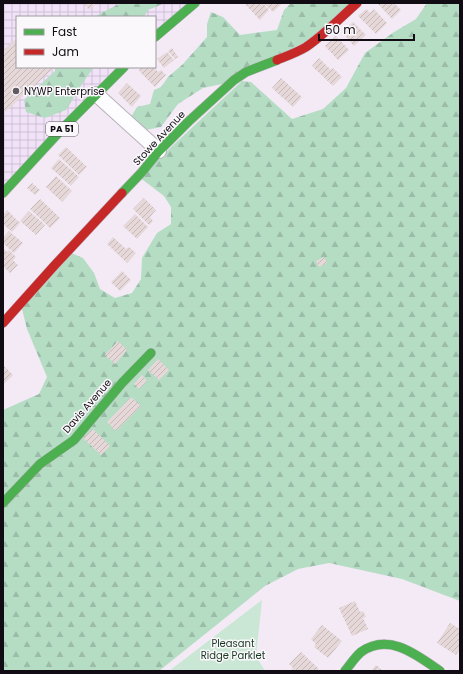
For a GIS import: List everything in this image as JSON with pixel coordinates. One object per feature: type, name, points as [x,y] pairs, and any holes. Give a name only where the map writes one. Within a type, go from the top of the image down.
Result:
[{"type":"street","points":[[156,36],[195,3]]},
{"type":"street","name":"Stowe Avenue","points":[[3,323],[142,172],[159,151],[234,80],[246,72],[290,55],[306,47],[357,3]]},
{"type":"street","name":"PA 51","points":[[3,193],[96,94],[123,68]]},
{"type":"street","points":[[96,94],[159,151]]},
{"type":"street","name":"Davis Avenue","points":[[3,504],[40,464],[74,440],[122,383],[151,354]]},
{"type":"street","points":[[345,671],[361,652],[374,645],[387,643],[401,646],[440,671]]},
{"type":"shaded area","points":[[3,3],[195,3],[156,36],[156,16],[16,16],[16,68],[123,68],[3,193]]},
{"type":"green space","points":[[121,3],[165,3],[148,10],[145,16],[96,16]]},
{"type":"green space","points":[[291,3],[353,3],[318,35],[227,83],[203,88],[178,104],[161,127],[141,131],[129,120],[137,107],[150,104],[154,90],[161,87],[168,77],[183,64],[207,37],[207,24],[211,12],[223,17],[240,35],[277,30],[284,10]]},
{"type":"green space","points":[[427,3],[460,3],[460,601],[402,579],[329,563],[298,569],[265,586],[159,671],[3,671],[3,410],[39,394],[47,377],[27,329],[21,305],[69,252],[83,258],[94,273],[100,289],[115,298],[132,293],[141,279],[142,258],[157,233],[171,224],[171,207],[164,196],[139,177],[242,81],[251,82],[292,119],[323,109],[346,88],[365,53],[394,32],[416,19]]},
{"type":"green space","points":[[55,68],[93,68],[66,110],[45,118],[26,112],[24,100],[55,71]]},
{"type":"green space","name":"Pleasant Ridge Parklet","points":[[262,600],[256,656],[265,671],[169,671]]},
{"type":"building","points":[[83,3],[97,3],[89,10]]},
{"type":"building","points":[[244,3],[263,3],[269,10],[260,20]]},
{"type":"building","points":[[264,3],[283,3],[273,12]]},
{"type":"building","points":[[377,3],[394,3],[401,10],[392,19]]},
{"type":"building","points":[[366,9],[370,13],[374,9],[387,23],[376,34],[358,16]]},
{"type":"building","points":[[353,22],[366,35],[354,46],[342,32]]},
{"type":"building","points":[[336,36],[349,50],[338,60],[325,46]]},
{"type":"building","name":"NYWP Enterprise","points":[[16,39],[16,68],[54,68],[3,114],[3,51]]},
{"type":"building","points":[[172,48],[178,57],[175,59],[168,51]]},
{"type":"building","points":[[167,52],[174,60],[164,68],[157,59]]},
{"type":"building","points":[[319,58],[331,70],[333,68],[342,77],[333,86],[312,66]]},
{"type":"building","points":[[141,68],[155,68],[158,72],[161,70],[166,75],[155,87],[139,70]]},
{"type":"building","points":[[281,78],[302,97],[293,107],[272,88]]},
{"type":"building","points":[[127,83],[141,96],[132,107],[118,93]]},
{"type":"building","points":[[66,147],[87,167],[79,175],[58,155]]},
{"type":"building","points":[[59,159],[79,177],[71,186],[51,168]]},
{"type":"building","points":[[56,176],[72,191],[62,202],[46,187]]},
{"type":"building","points":[[32,183],[40,190],[35,195],[27,188]]},
{"type":"building","points":[[144,198],[156,210],[150,217],[153,221],[149,225],[133,209]]},
{"type":"building","points":[[40,199],[60,218],[50,228],[30,209]]},
{"type":"building","points":[[7,210],[20,223],[12,232],[3,224],[3,215]]},
{"type":"building","points":[[29,211],[45,225],[36,235],[20,221]]},
{"type":"building","points":[[135,214],[148,227],[137,239],[123,226]]},
{"type":"building","points":[[9,231],[23,243],[14,253],[3,243],[3,238]]},
{"type":"building","points":[[113,237],[126,249],[129,247],[136,253],[127,263],[107,244]]},
{"type":"building","points":[[3,248],[7,252],[9,250],[16,257],[13,260],[18,265],[10,273],[3,266]]},
{"type":"building","points":[[324,257],[327,263],[319,267],[316,261]]},
{"type":"building","points":[[122,271],[131,280],[120,291],[111,282]]},
{"type":"building","points":[[118,341],[127,350],[115,364],[105,355]]},
{"type":"building","points":[[158,359],[169,370],[159,380],[148,370]]},
{"type":"building","points":[[3,365],[13,375],[4,384],[3,383]]},
{"type":"building","points":[[142,375],[147,381],[139,389],[134,384]]},
{"type":"building","points":[[131,397],[141,406],[116,431],[107,422]]},
{"type":"building","points":[[93,429],[110,446],[101,455],[83,438]]},
{"type":"building","points":[[355,601],[360,612],[363,611],[366,617],[363,618],[368,629],[352,636],[339,608]]},
{"type":"building","points":[[450,623],[460,629],[460,649],[456,655],[437,643]]},
{"type":"building","points":[[322,625],[342,641],[328,658],[314,647],[316,644],[311,639]]},
{"type":"building","points":[[301,652],[319,669],[317,671],[290,671],[293,668],[289,664]]},
{"type":"building","points":[[376,665],[383,671],[371,671]]},
{"type":"traffic: fast","points":[[156,36],[195,3]]},
{"type":"traffic: fast","points":[[122,193],[159,151],[234,80],[246,72],[277,60]]},
{"type":"traffic: fast","points":[[3,193],[62,129],[123,68]]},
{"type":"traffic: fast","points":[[3,503],[40,464],[74,440],[122,383],[151,353]]},
{"type":"traffic: fast","points":[[345,671],[361,652],[371,646],[382,644],[402,648],[422,658],[440,671]]},
{"type":"traffic: jam","points":[[277,60],[306,47],[357,3]]},
{"type":"traffic: jam","points":[[3,323],[122,193]]},
{"type":"place","name":"NYWP Enterprise","points":[[16,91]]}]
